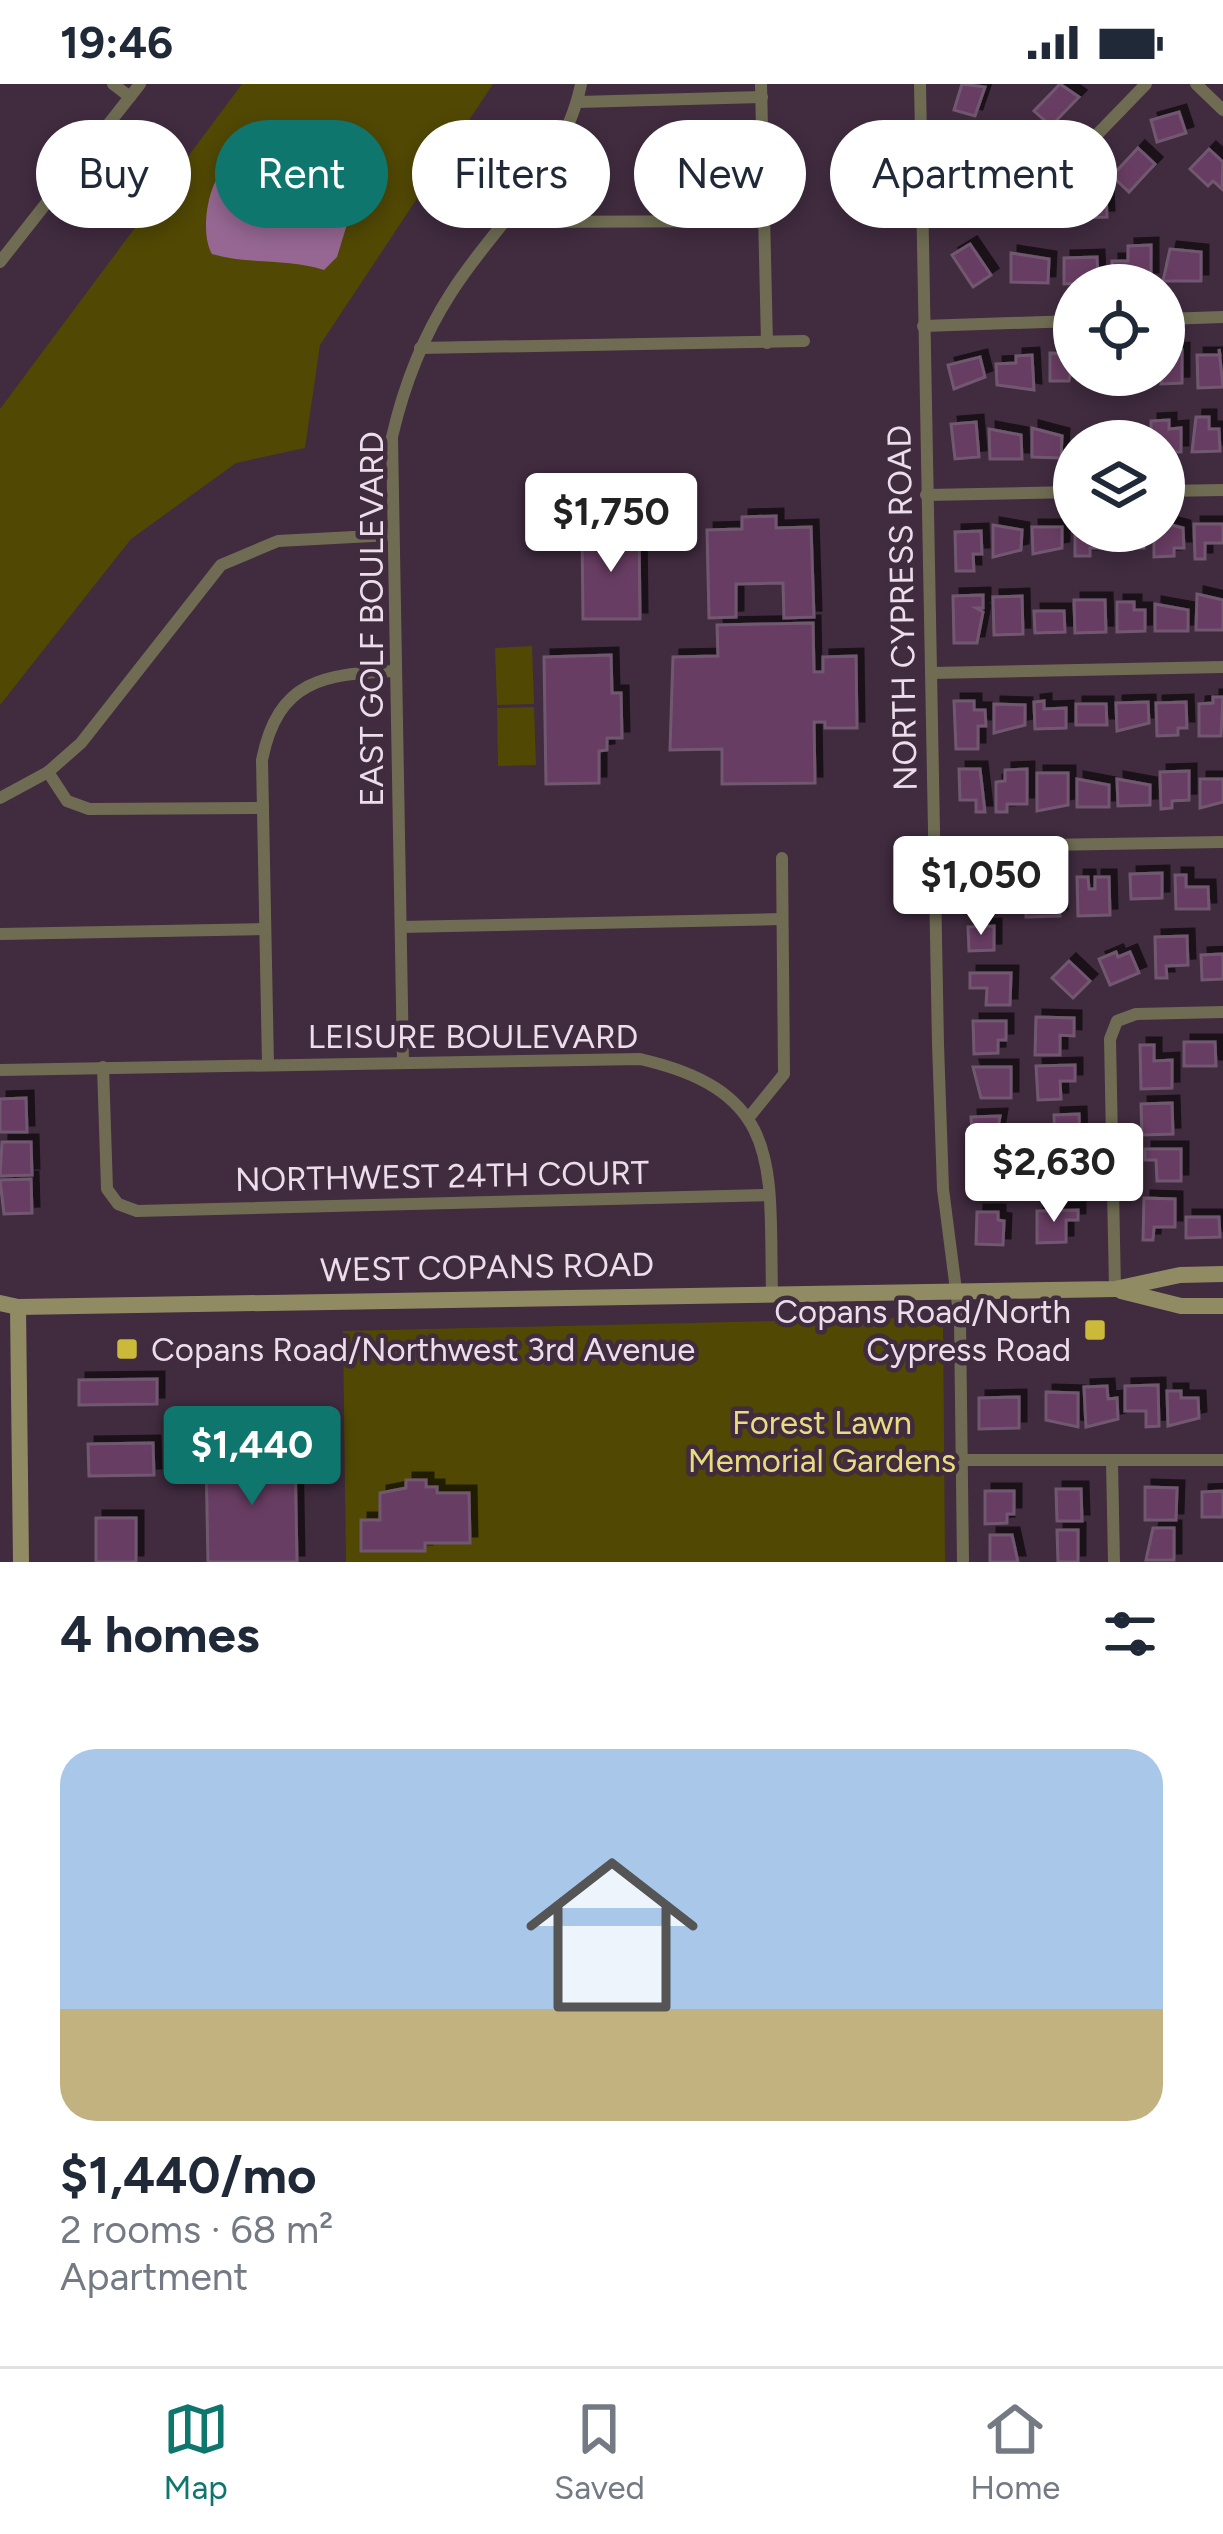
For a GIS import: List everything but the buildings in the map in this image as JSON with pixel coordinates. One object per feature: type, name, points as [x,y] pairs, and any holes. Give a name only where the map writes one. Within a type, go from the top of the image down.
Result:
[{"type":"main road","points":[[1114,1289],[1180,1275],[1223,1274]]},
{"type":"main road","name":"WEST COPANS ROAD","points":[[6,1308],[1114,1289]]},
{"type":"main road","points":[[1114,1289],[1181,1306],[1223,1306]]},
{"type":"main road","points":[[6,1308],[21,1562]]},
{"type":"street","points":[[113,84],[130,97]]},
{"type":"street","points":[[0,262],[140,84]]},
{"type":"street","name":"EAST GOLF BOULEVARD","points":[[570,120],[581,84]]},
{"type":"street","name":"NORTH CYPRESS ROAD","points":[[920,84],[934,847],[944,1189],[957,1290],[963,1562]]},
{"type":"street","points":[[1112,120],[1146,84]]},
{"type":"street","points":[[1196,84],[1223,110]]},
{"type":"street","points":[[578,102],[762,91]]},
{"type":"street","name":"EAST GOLF BOULEVARD","points":[[404,1062],[392,437],[420,348],[452,290],[504,228]]},
{"type":"street","points":[[764,228],[767,343]]},
{"type":"street","points":[[1185,318],[1223,317]]},
{"type":"street","points":[[922,326],[1053,323]]},
{"type":"street","points":[[420,348],[804,341]]},
{"type":"street","points":[[1185,491],[1223,490]]},
{"type":"street","points":[[926,495],[1053,492]]},
{"type":"street","points":[[0,798],[47,772],[81,743],[221,566],[278,542],[392,535]]},
{"type":"street","points":[[932,673],[1223,667]]},
{"type":"street","points":[[268,1064],[263,808],[269,729],[290,698],[340,674],[395,671]]},
{"type":"street","points":[[47,772],[67,800],[89,809],[263,808]]},
{"type":"street","points":[[934,847],[1223,842]]},
{"type":"street","points":[[772,1292],[764,1147],[751,1116],[784,1074],[782,858]]},
{"type":"street","points":[[401,927],[782,920]]},
{"type":"street","points":[[0,934],[265,928]]},
{"type":"street","points":[[1114,1289],[1110,1039],[1117,1022],[1136,1014],[1223,1012]]},
{"type":"street","name":"LEISURE BOULEVARD","points":[[0,1070],[640,1059],[688,1070],[751,1116]]},
{"type":"street","name":"NORTHWEST 24TH COURT","points":[[103,1067],[107,1189],[118,1204],[136,1211],[769,1195]]},
{"type":"street","points":[[962,1460],[1223,1460]]},
{"type":"street","points":[[1112,1462],[1114,1562]]},
{"type":"green space","points":[[242,84],[493,84],[469,120],[412,120],[412,206],[320,345],[305,448],[236,463],[131,539],[0,705],[0,409],[135,228],[191,228],[191,152],[215,120],[215,228],[388,228],[388,120],[215,120]]},
{"type":"green space","points":[[532,646],[534,704],[497,705],[495,648]]},
{"type":"green space","points":[[534,707],[536,765],[498,766],[497,708]]},
{"type":"green space","name":"Forest Lawn Memorial Gardens","points":[[943,1317],[945,1562],[346,1562],[343,1331]]},
{"type":"shaded area","points":[[215,182],[215,228],[346,228],[337,257],[324,270],[212,254],[206,235]]},
{"type":"place","name":"Copans Road/North Cypress Road","points":[[1095,1330]]},
{"type":"place","name":"Copans Road/Northwest 3rd Avenue","points":[[127,1349]]}]
